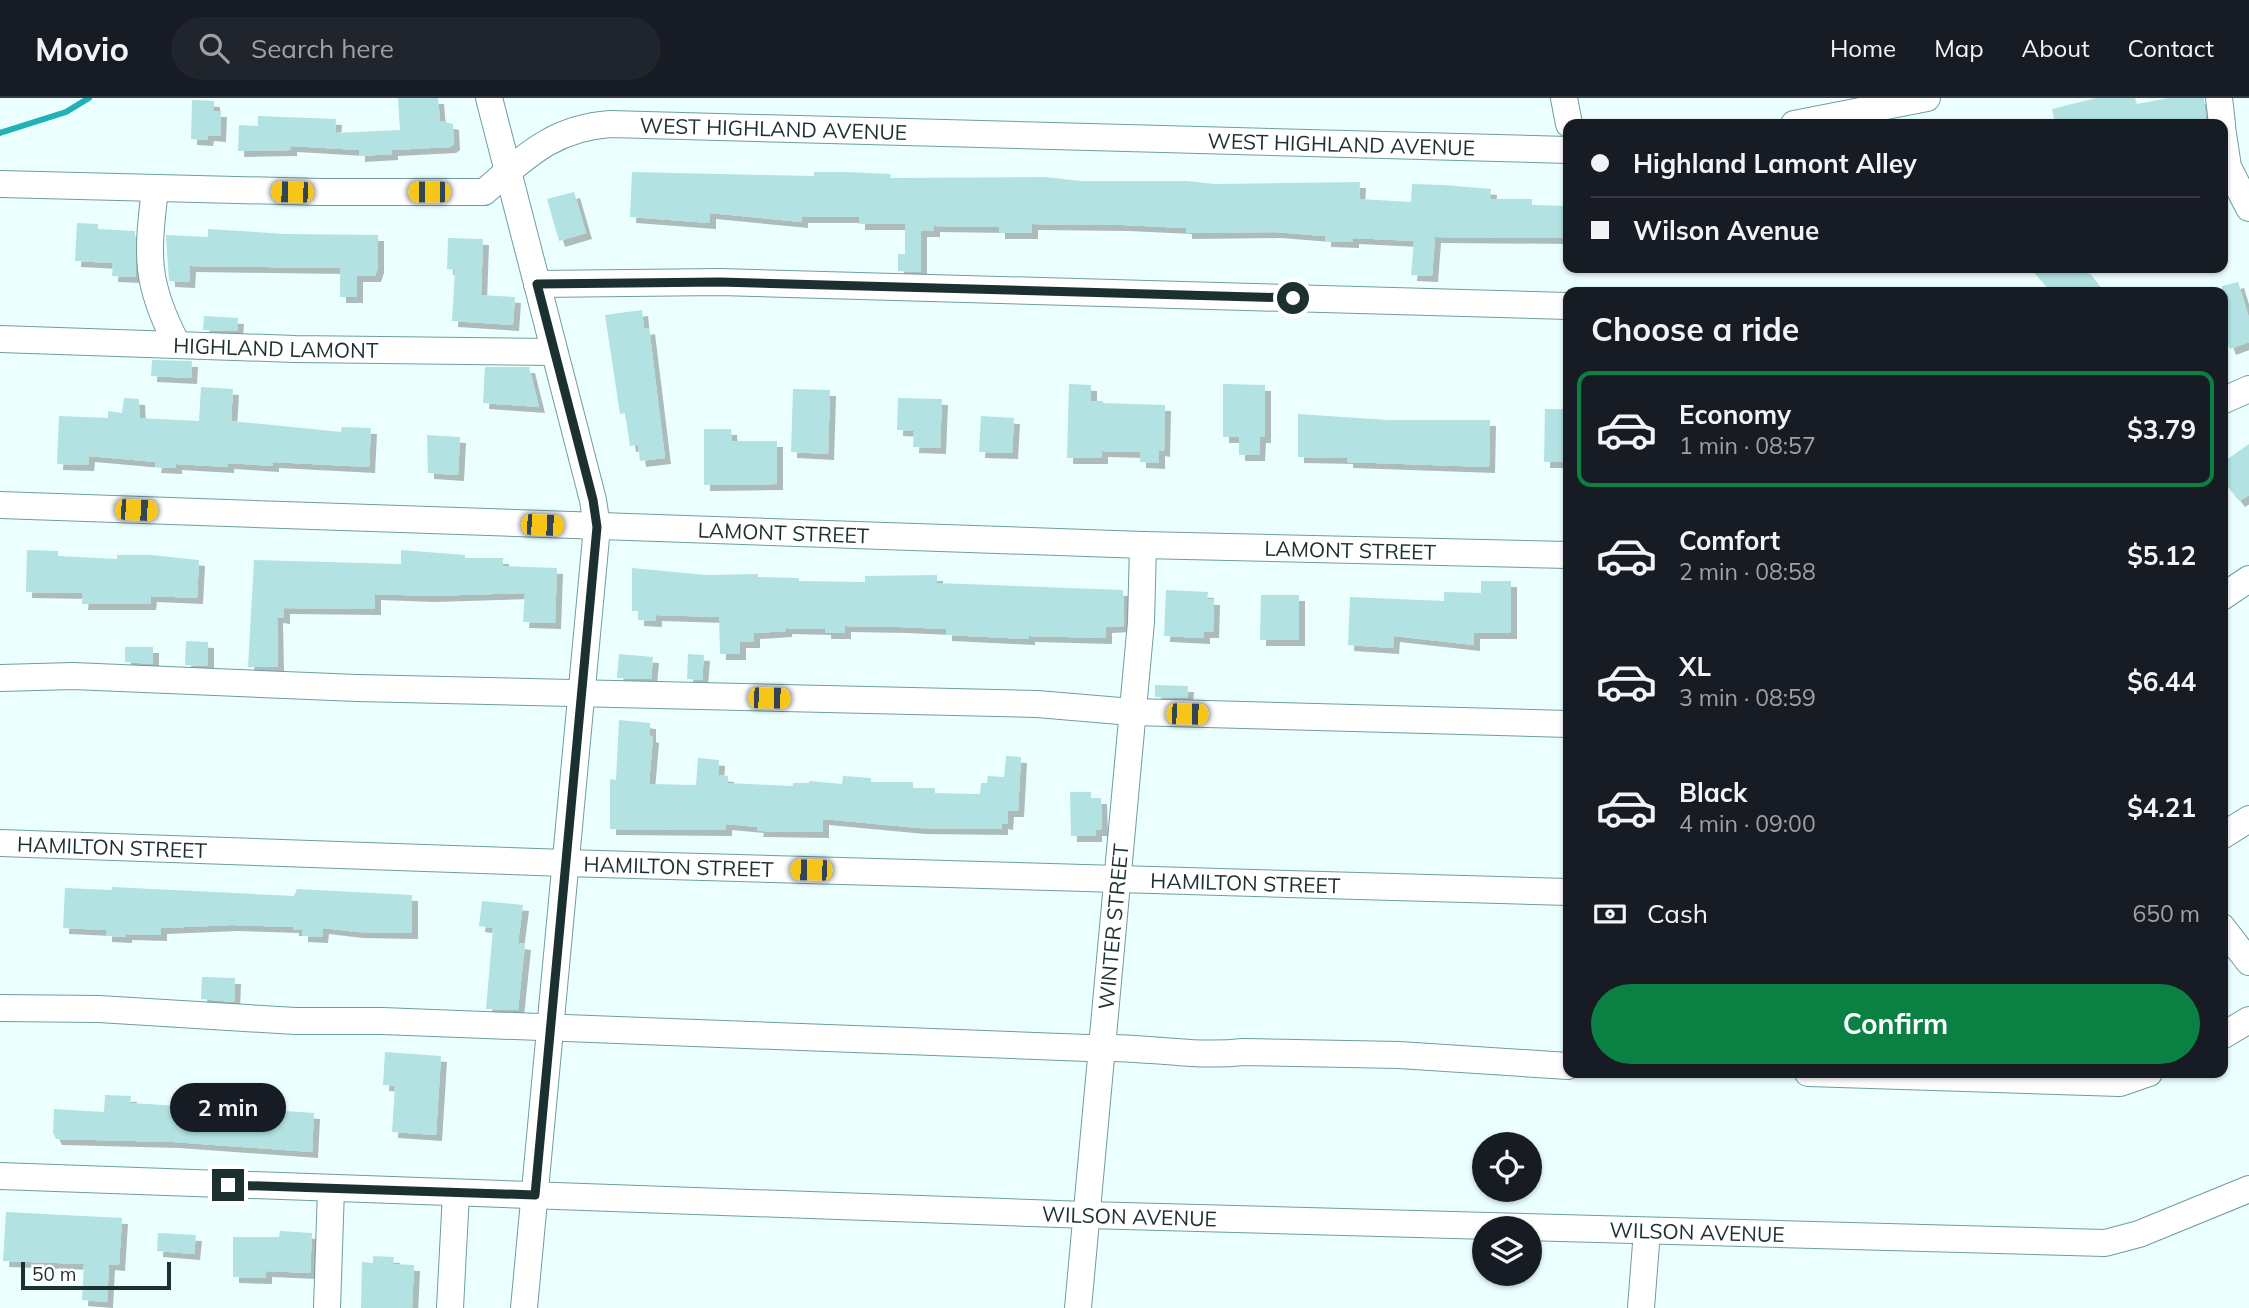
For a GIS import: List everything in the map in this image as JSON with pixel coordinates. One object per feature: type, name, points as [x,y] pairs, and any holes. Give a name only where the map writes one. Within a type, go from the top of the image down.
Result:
[{"type":"street","points":[[489,98],[593,500],[597,527],[524,1308]]},
{"type":"street","points":[[1564,98],[1568,119]]},
{"type":"street","points":[[1820,119],[1927,98]]},
{"type":"street","points":[[2219,98],[2221,119]]},
{"type":"street","name":"WEST HIGHLAND AVENUE","points":[[0,184],[155,189],[484,192],[524,156],[564,133],[584,126],[610,124],[1563,150]]},
{"type":"street","points":[[2228,167],[2249,208]]},
{"type":"street","points":[[155,189],[150,276],[158,308],[177,344]]},
{"type":"street","points":[[537,284],[720,282],[1563,306]]},
{"type":"street","name":"HIGHLAND LAMONT","points":[[0,339],[295,349],[554,352]]},
{"type":"street","points":[[2228,398],[2249,389]]},
{"type":"street","name":"LAMONT STREET","points":[[0,505],[1143,545],[1563,555]]},
{"type":"street","name":"WINTER STREET","points":[[1079,1308],[1141,622],[1143,545]]},
{"type":"street","points":[[2228,593],[2249,579]]},
{"type":"street","points":[[0,678],[73,676],[581,694],[1037,704],[1132,712],[1563,724]]},
{"type":"street","points":[[2228,832],[2249,819]]},
{"type":"street","name":"HAMILTON STREET","points":[[0,843],[565,863],[1563,892]]},
{"type":"street","points":[[2228,935],[2249,962]]},
{"type":"street","points":[[0,1008],[99,1009],[295,1021],[1104,1047],[1218,1055],[1243,1052],[1399,1055],[1563,1066]]},
{"type":"street","points":[[2228,1032],[2249,1020]]},
{"type":"street","points":[[1964,1078],[2120,1083],[2134,1078]]},
{"type":"street","name":"WILSON AVENUE","points":[[0,1176],[1087,1215],[2105,1243],[2139,1234],[2249,1189]]},
{"type":"street","points":[[327,1308],[331,1189]]},
{"type":"street","points":[[450,1308],[456,1193]]},
{"type":"street","points":[[1641,1308],[1647,1231]]},
{"type":"building","points":[[398,98],[438,98],[440,121],[453,124],[454,144],[450,147],[392,150],[392,154],[359,156],[359,150],[291,146],[291,150],[238,151],[239,125],[258,126],[258,116],[336,119],[335,133],[400,130]]},
{"type":"building","points":[[2096,98],[2135,98],[2137,104],[2169,98],[2204,98],[2206,119],[2054,119],[2052,109]]},
{"type":"building","points":[[192,100],[214,101],[214,111],[221,111],[220,136],[208,135],[207,140],[191,139]]},
{"type":"building","points":[[632,172],[814,176],[814,172],[846,172],[891,174],[890,178],[1045,177],[1081,181],[1187,181],[1215,184],[1360,182],[1359,199],[1411,202],[1412,184],[1444,185],[1491,189],[1490,199],[1532,199],[1532,205],[1563,206],[1563,238],[1435,237],[1432,276],[1411,275],[1414,241],[1353,238],[1353,242],[1325,241],[1325,236],[1275,232],[1186,233],[1186,228],[1123,225],[1032,224],[1032,233],[999,233],[999,227],[934,226],[934,231],[921,231],[921,272],[898,271],[898,254],[905,254],[905,224],[859,224],[859,217],[802,217],[802,222],[710,213],[710,223],[630,217]]},
{"type":"building","points":[[574,192],[586,233],[559,241],[547,199]]},
{"type":"building","points":[[77,223],[98,224],[98,229],[135,231],[136,277],[112,276],[113,263],[75,261]]},
{"type":"building","points":[[208,229],[285,234],[378,235],[378,267],[375,276],[357,276],[357,297],[340,297],[340,268],[190,266],[189,282],[169,281],[166,235],[208,237]]},
{"type":"building","points":[[448,238],[483,239],[481,295],[515,297],[513,325],[452,321],[455,270],[447,269]]},
{"type":"building","points":[[2034,273],[2088,273],[2099,287],[2047,287]]},
{"type":"building","points":[[2238,282],[2249,318],[2249,342],[2230,349],[2228,287],[2222,286]]},
{"type":"building","points":[[642,310],[644,329],[649,328],[665,458],[640,461],[638,445],[630,446],[625,413],[620,414],[605,315]]},
{"type":"building","points":[[204,316],[238,318],[237,331],[203,330]]},
{"type":"building","points":[[152,360],[192,361],[191,378],[151,376]]},
{"type":"building","points":[[485,367],[529,367],[539,407],[483,403]]},
{"type":"building","points":[[1069,384],[1091,385],[1091,401],[1165,405],[1164,451],[1159,450],[1159,463],[1140,462],[1140,452],[1102,451],[1102,458],[1067,458]]},
{"type":"building","points":[[1223,384],[1265,385],[1265,437],[1260,437],[1259,455],[1239,455],[1239,437],[1223,437]]},
{"type":"building","points":[[201,387],[233,389],[231,421],[341,432],[342,427],[371,428],[369,467],[273,462],[273,466],[228,463],[228,467],[176,464],[176,468],[155,467],[156,462],[89,456],[88,465],[57,464],[59,416],[108,418],[108,411],[122,413],[124,398],[139,399],[140,418],[199,421]]},
{"type":"building","points":[[793,389],[830,390],[828,454],[791,452]]},
{"type":"building","points":[[898,398],[942,399],[940,448],[913,447],[914,431],[897,430]]},
{"type":"building","points":[[1545,409],[1563,409],[1563,462],[1544,462]]},
{"type":"building","points":[[1298,414],[1388,420],[1490,420],[1489,467],[1347,462],[1347,458],[1298,457]]},
{"type":"building","points":[[981,416],[1014,418],[1012,453],[979,452]]},
{"type":"building","points":[[704,429],[731,429],[732,441],[777,441],[777,484],[704,485]]},
{"type":"building","points":[[427,435],[460,437],[458,475],[428,473]]},
{"type":"building","points":[[2249,444],[2249,495],[2239,501],[2228,487],[2228,459]]},
{"type":"building","points":[[27,550],[58,551],[58,556],[117,559],[117,555],[151,555],[199,560],[197,598],[151,596],[150,604],[82,604],[83,593],[26,592]]},
{"type":"building","points":[[401,550],[465,555],[465,558],[503,558],[503,566],[557,568],[555,623],[523,622],[525,593],[428,596],[375,594],[375,609],[284,608],[284,618],[277,617],[278,667],[248,667],[254,560],[401,564]]},
{"type":"building","points":[[632,568],[706,575],[758,574],[758,577],[799,578],[799,581],[865,582],[865,576],[937,575],[937,583],[1123,590],[1124,626],[1106,627],[1106,638],[1029,636],[1029,639],[946,635],[946,629],[845,626],[845,633],[825,633],[825,629],[786,628],[786,631],[754,633],[754,642],[740,642],[740,654],[720,654],[719,617],[656,615],[656,621],[638,620],[638,611],[632,611]]},
{"type":"building","points":[[1481,581],[1511,581],[1511,633],[1474,633],[1474,645],[1394,636],[1393,648],[1348,645],[1350,597],[1444,601],[1444,592],[1481,593]]},
{"type":"building","points":[[1166,590],[1208,592],[1207,599],[1214,599],[1213,632],[1204,632],[1204,638],[1164,636]]},
{"type":"building","points":[[1261,595],[1299,595],[1299,640],[1260,640]]},
{"type":"building","points":[[186,641],[208,642],[208,666],[185,665]]},
{"type":"building","points":[[125,647],[153,647],[153,664],[125,662]]},
{"type":"building","points":[[619,654],[653,657],[651,679],[617,678]]},
{"type":"building","points":[[688,654],[704,655],[702,680],[687,679]]},
{"type":"building","points":[[1155,685],[1188,686],[1187,698],[1155,697]]},
{"type":"building","points":[[619,720],[650,723],[650,736],[653,737],[649,784],[696,785],[698,758],[719,760],[718,775],[728,776],[728,783],[793,786],[793,783],[809,781],[842,784],[843,776],[871,778],[871,782],[913,782],[913,788],[935,788],[935,793],[980,794],[981,783],[987,783],[988,776],[1004,777],[1006,756],[1021,757],[1018,811],[1008,811],[1007,824],[1002,823],[1002,829],[919,828],[823,819],[823,832],[757,831],[758,827],[726,824],[726,830],[610,829],[610,779],[616,780]]},
{"type":"building","points":[[1070,792],[1091,792],[1091,798],[1101,798],[1102,830],[1096,830],[1096,836],[1071,836]]},
{"type":"building","points":[[112,887],[294,896],[297,889],[412,895],[412,933],[323,928],[322,937],[302,936],[302,930],[293,930],[293,927],[232,925],[161,928],[161,935],[126,934],[126,937],[106,936],[106,930],[63,928],[65,888],[112,890]]},
{"type":"building","points":[[482,901],[523,905],[518,943],[525,944],[518,1010],[486,1009],[493,928],[479,926]]},
{"type":"building","points":[[202,977],[235,978],[234,1002],[201,999]]},
{"type":"building","points":[[385,1052],[441,1056],[436,1135],[392,1132],[395,1086],[383,1085]]},
{"type":"building","points":[[197,1091],[221,1093],[221,1098],[269,1101],[269,1110],[314,1113],[312,1152],[173,1142],[56,1139],[53,1133],[54,1109],[104,1112],[105,1095],[131,1096],[130,1103],[196,1107]]},
{"type":"building","points":[[6,1212],[122,1218],[119,1265],[109,1264],[107,1302],[82,1300],[84,1264],[3,1261]]},
{"type":"building","points":[[280,1231],[312,1233],[310,1273],[266,1271],[266,1278],[233,1277],[233,1237],[279,1237]]},
{"type":"building","points":[[158,1233],[196,1235],[194,1254],[157,1251]]},
{"type":"building","points":[[373,1256],[394,1257],[393,1264],[414,1265],[412,1308],[361,1308],[362,1262],[373,1263]]},
{"type":"waterway","points":[[0,133],[66,112],[89,98]]},
{"type":"route","points":[[228,1185],[535,1195],[597,527],[593,500],[537,284],[720,282],[1293,298]]}]
